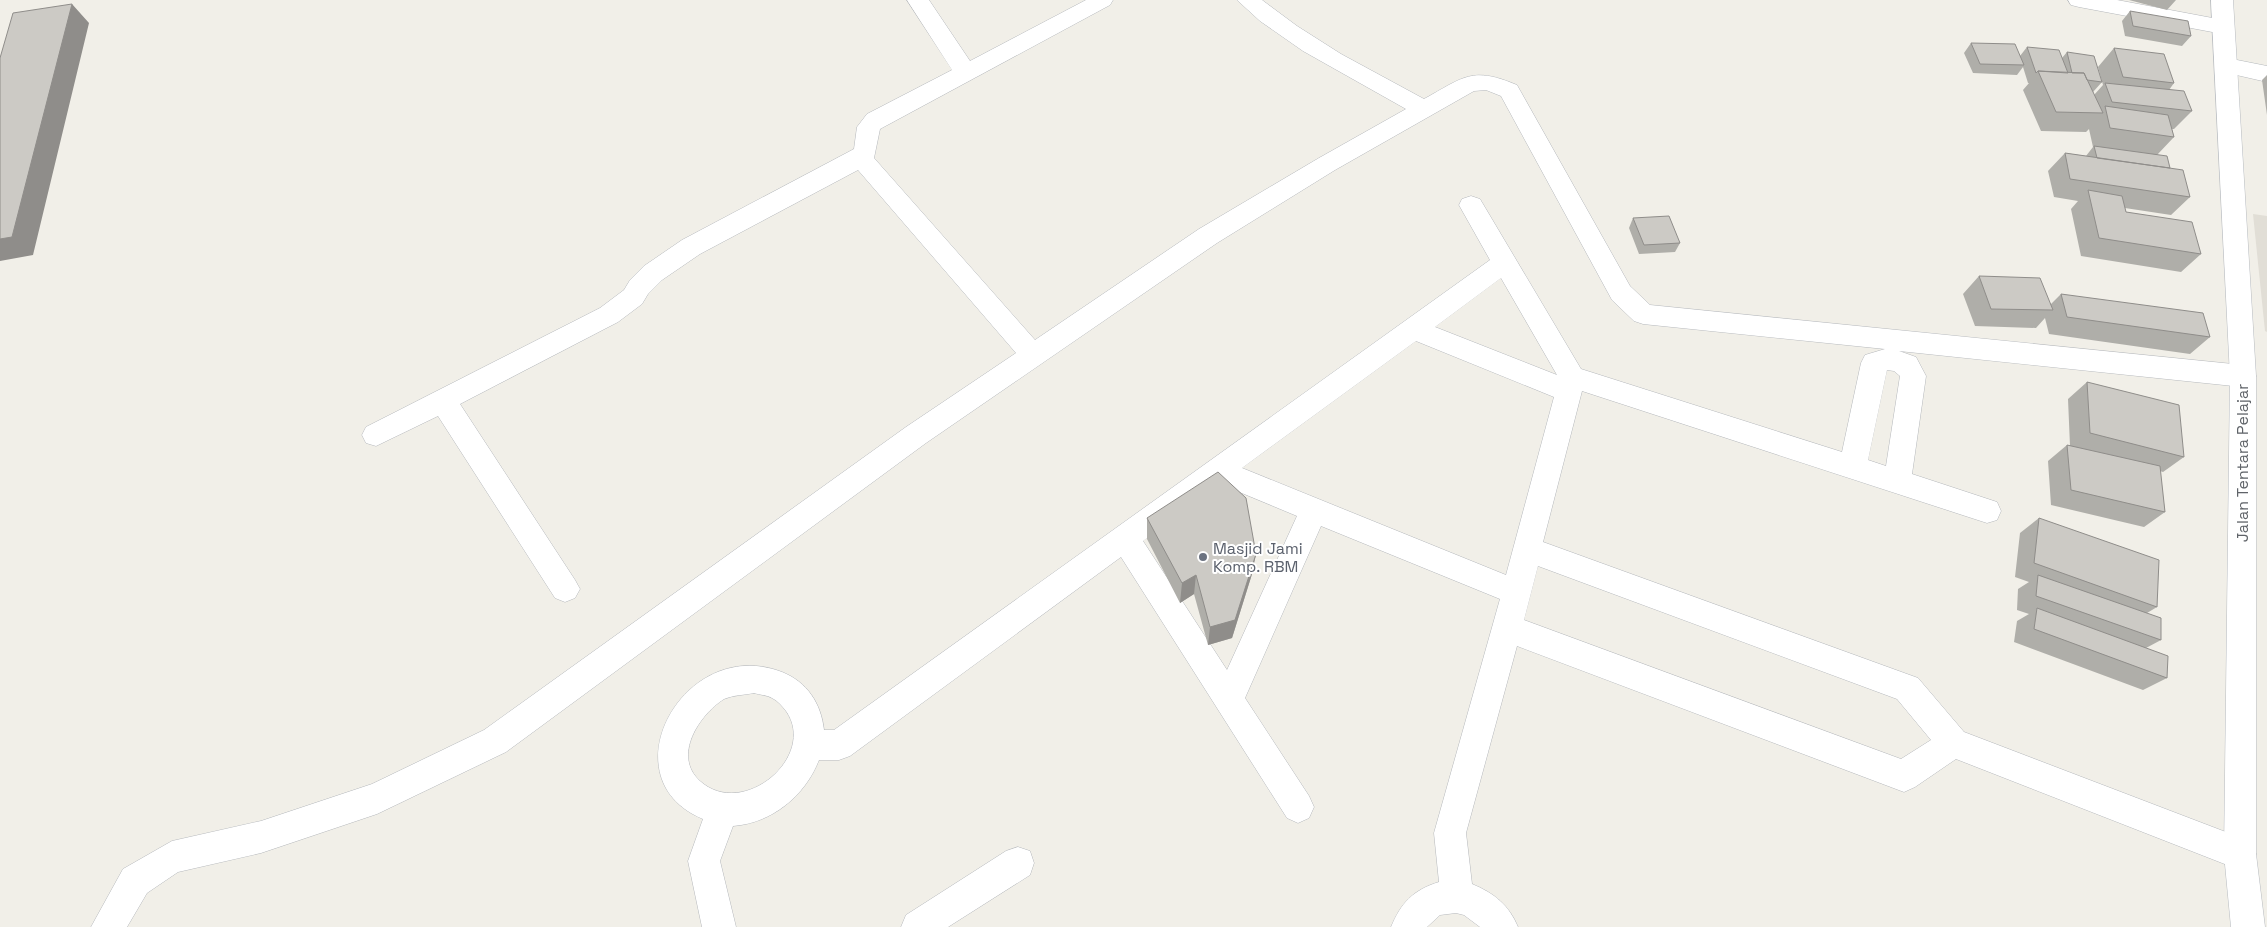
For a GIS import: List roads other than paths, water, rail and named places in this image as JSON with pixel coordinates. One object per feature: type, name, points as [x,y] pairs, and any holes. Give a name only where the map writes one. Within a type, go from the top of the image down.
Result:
[{"type":"street","points":[[918,0],[939,35],[966,73]]},
{"type":"street","points":[[376,435],[609,315],[633,297],[639,286],[653,273],[691,248],[865,154],[869,127],[875,120],[1064,22],[1102,0]]},
{"type":"street","points":[[1248,0],[1264,14],[1357,75],[1425,109]]},
{"type":"street","points":[[2079,0],[2223,27]]},
{"type":"street","name":"Jalan Tentara Pelajar","points":[[2222,0],[2243,376],[2240,854],[2248,927]]},
{"type":"street","points":[[2227,66],[2267,74]]},
{"type":"street","points":[[108,927],[135,881],[172,857],[261,837],[377,798],[495,741],[916,435],[1208,236],[1327,164],[1469,84],[1488,82],[1509,91],[1621,292],[1643,314],[2243,376]]},
{"type":"street","points":[[860,157],[1033,355]]},
{"type":"street","points":[[1456,896],[1450,833],[1507,628],[1570,384],[1471,205]]},
{"type":"street","points":[[808,745],[839,745],[1504,263]]},
{"type":"street","points":[[1413,329],[1570,384],[1688,412],[1987,511]]},
{"type":"street","points":[[1853,468],[1874,363],[1882,359],[1895,359],[1907,365],[1913,376],[1897,482]]},
{"type":"street","points":[[443,400],[565,589]]},
{"type":"street","points":[[1218,471],[1516,592]]},
{"type":"street","points":[[1229,700],[1314,510]]},
{"type":"street","points":[[1126,538],[1298,806]]},
{"type":"street","points":[[1527,549],[1907,688],[1953,744],[2240,854]]},
{"type":"street","points":[[1507,628],[1904,776],[1953,744]]},
{"type":"street","points":[[754,679],[775,684],[793,694],[805,710],[810,730],[808,745],[798,773],[782,791],[756,805],[743,810],[722,810],[703,805],[687,794],[677,778],[672,759],[674,739],[682,720],[696,703],[714,689],[734,682],[754,679]]},
{"type":"street","points":[[719,927],[704,861],[722,810]]},
{"type":"street","points":[[918,927],[1018,863]]},
{"type":"street","points":[[1408,927],[1412,918],[1423,905],[1440,898],[1456,896],[1474,902],[1490,913],[1501,927]]},
{"type":"place","name":"Masjid Jami Komp. RBM","points":[[1203,557]]}]
